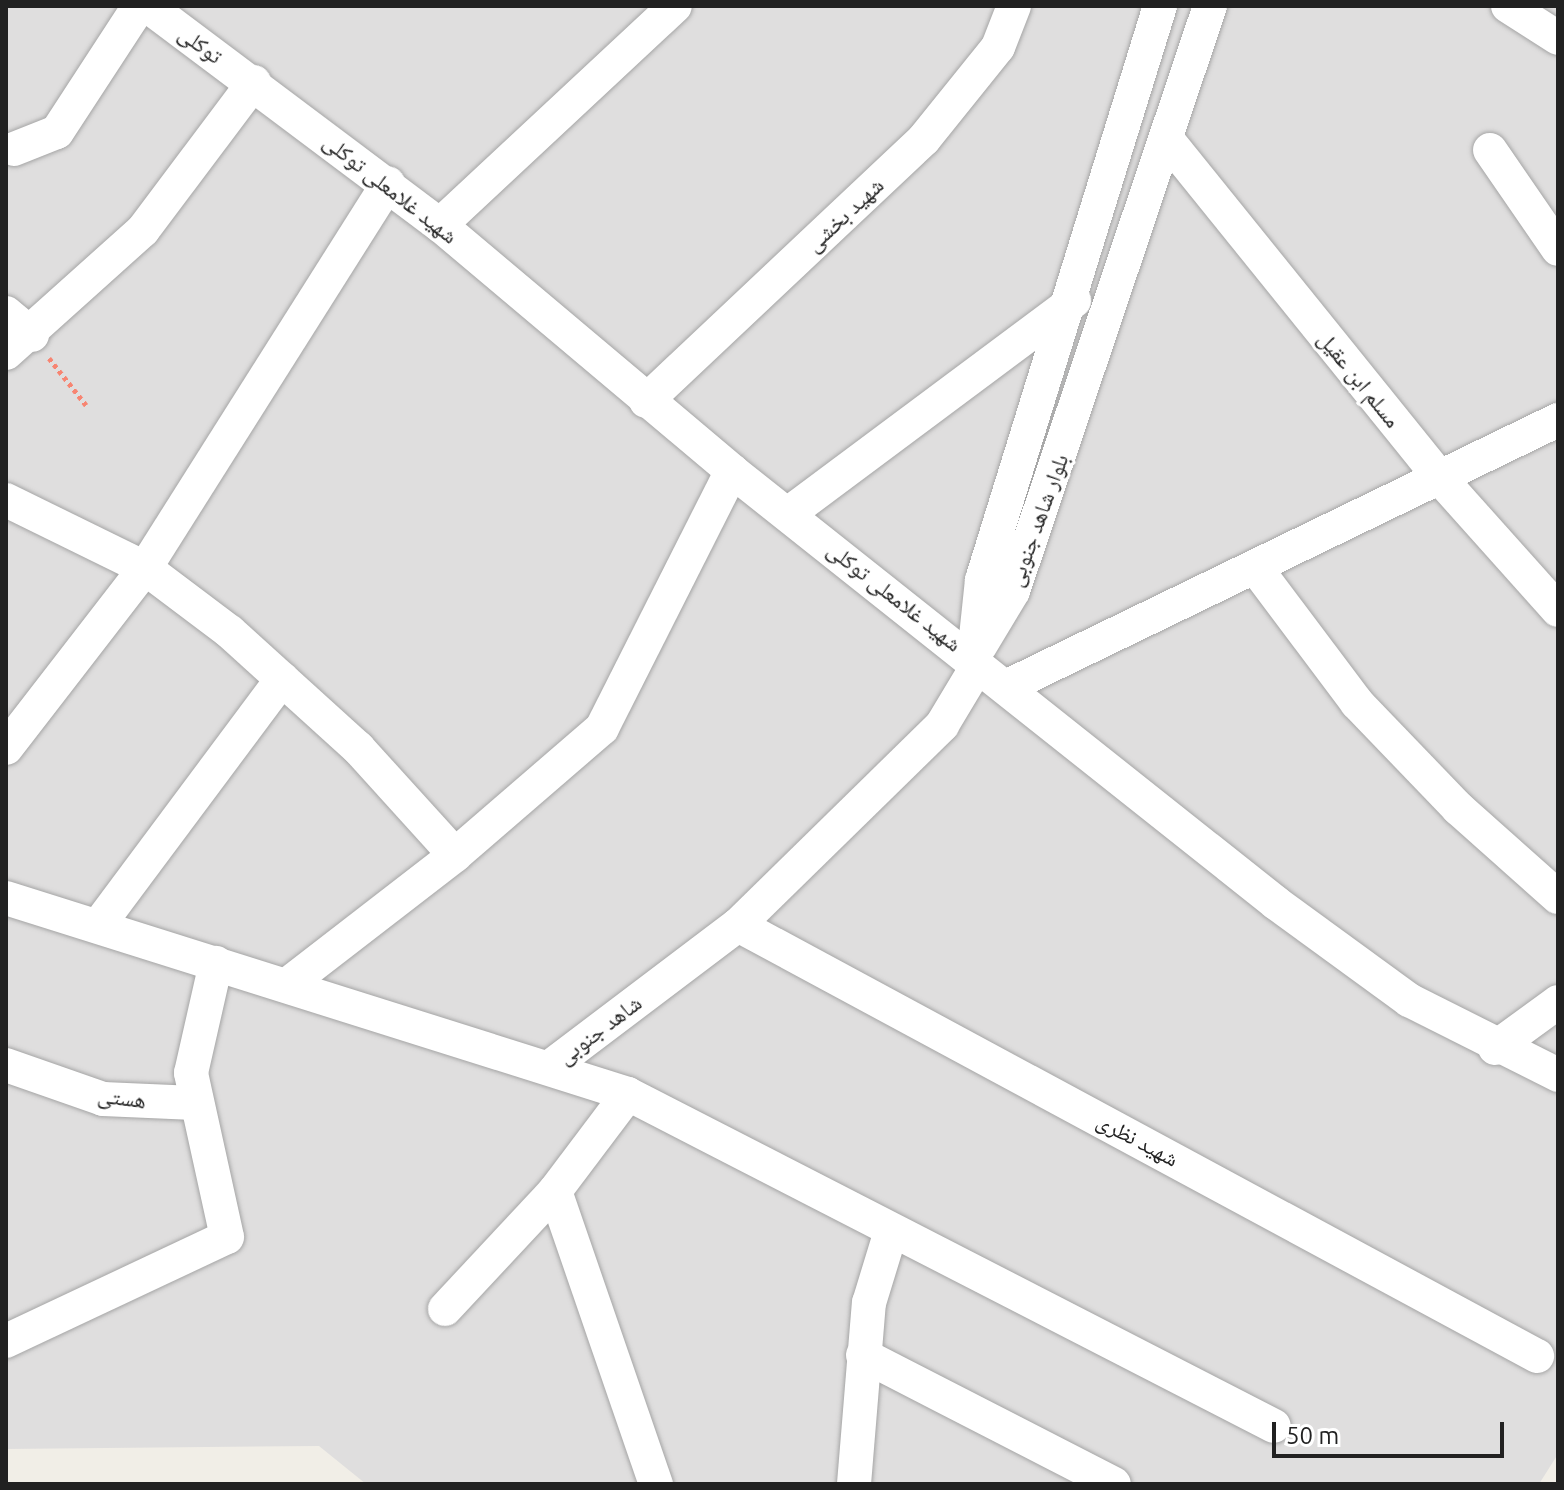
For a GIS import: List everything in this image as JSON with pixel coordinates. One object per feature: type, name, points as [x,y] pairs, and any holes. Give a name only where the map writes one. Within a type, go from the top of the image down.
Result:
[{"type":"street","points":[[14,149],[57,132],[139,6]]},
{"type":"street","name":"توکلی","points":[[148,6],[254,82]]},
{"type":"street","points":[[440,225],[675,6]]},
{"type":"street","name":"شهید بخشی","points":[[646,401],[924,139],[998,47],[1014,6]]},
{"type":"street","name":"بلوار شاهد جنوبی","points":[[974,657],[982,580],[1074,301],[1160,6]]},
{"type":"street","name":"بلوار شاهد جنوبی","points":[[974,657],[1013,591],[1169,142],[1210,6]]},
{"type":"street","points":[[1508,6],[1558,38]]},
{"type":"street","points":[[6,313],[19,344],[143,230],[254,82]]},
{"type":"street","name":"شهید غلامعلی توکلی","points":[[254,82],[388,183],[732,471],[1010,685],[1276,903],[1409,1000],[1495,1048],[1558,1075]]},
{"type":"street","name":"مسلم ابن عقیل","points":[[1169,142],[1440,478],[1558,610]]},
{"type":"street","points":[[1490,150],[1558,249]]},
{"type":"street","points":[[6,748],[145,568],[388,183]]},
{"type":"street","points":[[788,514],[1074,301]]},
{"type":"street","points":[[1010,685],[1558,420]]},
{"type":"street","points":[[287,985],[455,855],[602,728],[732,471]]},
{"type":"street","points":[[6,500],[145,568],[282,679],[358,748],[455,855]]},
{"type":"street","points":[[1255,567],[1357,703],[1558,897]]},
{"type":"street","name":"شاهد جنوبی","points":[[6,898],[550,1067],[738,925],[942,725],[974,657]]},
{"type":"street","points":[[98,926],[282,679]]},
{"type":"street","name":"شهید نظری","points":[[738,925],[1537,1356]]},
{"type":"street","points":[[6,1341],[227,1237],[195,1103],[191,1073],[216,963]]},
{"type":"street","points":[[1495,1048],[1558,1002]]},
{"type":"street","name":"هستی","points":[[6,1065],[103,1099],[195,1103]]},
{"type":"street","points":[[550,1067],[628,1094],[1274,1426]]},
{"type":"street","points":[[445,1309],[555,1191],[628,1094]]},
{"type":"street","points":[[555,1191],[656,1484]]},
{"type":"street","points":[[854,1484],[863,1355],[891,1231]]},
{"type":"street","points":[[863,1355],[1114,1484]]},
{"type":"path","points":[[19,344],[86,405]]},
{"type":"shaded area","points":[[6,6],[1558,6],[1558,1454],[1539,1484],[366,1484],[319,1446],[6,1449]]}]
